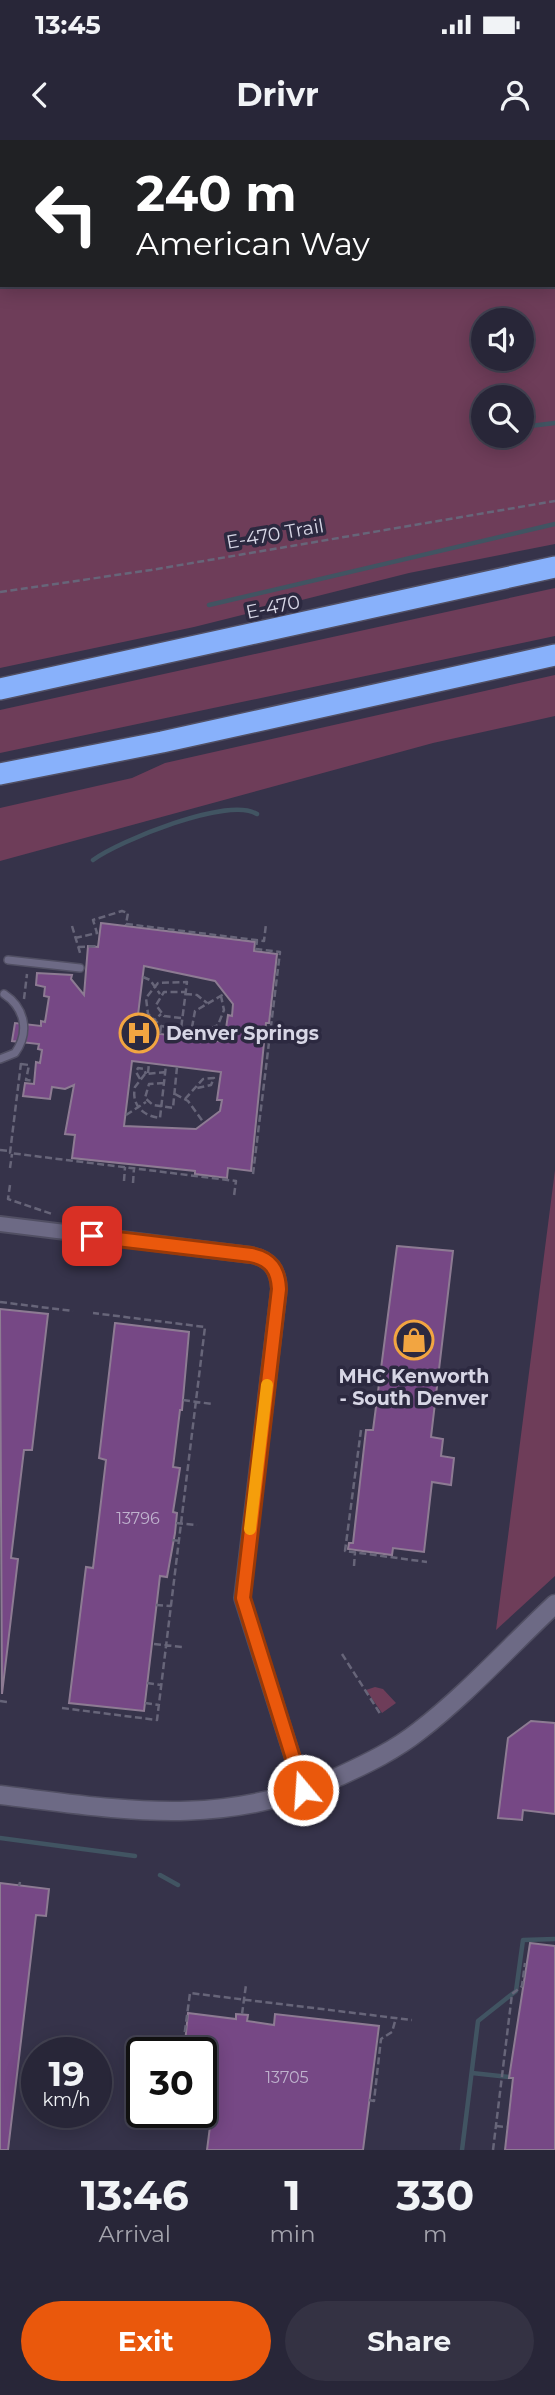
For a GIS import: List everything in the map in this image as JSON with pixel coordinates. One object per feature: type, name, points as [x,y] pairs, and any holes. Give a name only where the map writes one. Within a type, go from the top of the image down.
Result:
[{"type":"highway","name":"E-470","points":[[0,689],[555,567]]},
{"type":"highway","points":[[1,774],[162,742],[555,655]]},
{"type":"street","points":[[0,1224],[251,1255],[272,1264],[276,1270],[279,1289],[243,1598],[303,1790]]},
{"type":"street","points":[[0,1795],[178,1813],[240,1807],[303,1790],[374,1759],[421,1730],[555,1604]]},
{"type":"lane","points":[[8,960],[80,968]]},
{"type":"lane","points":[[0,1059],[15,1053],[24,1030],[17,1006],[4,994]]},
{"type":"path","name":"E-470 Trail","points":[[0,592],[151,570],[555,500]]},
{"type":"path","points":[[75,938],[97,933],[93,920],[126,911],[126,924],[264,941],[266,924]]},
{"type":"path","points":[[71,959],[82,960],[72,926]]},
{"type":"path","points":[[253,1174],[280,952],[256,949],[257,940]]},
{"type":"path","points":[[78,947],[98,946]]},
{"type":"path","points":[[27,969],[24,1000],[27,1005]]},
{"type":"path","points":[[143,977],[155,985],[160,994]]},
{"type":"path","points":[[180,1037],[187,982],[162,981],[155,985],[146,998],[149,1015],[161,1026],[181,1029]]},
{"type":"path","points":[[161,1014],[156,1005],[160,994],[167,990],[197,995],[208,1004]]},
{"type":"path","points":[[190,1038],[195,1012],[223,995],[224,1010],[218,1025],[218,1035],[210,1030]]},
{"type":"path","points":[[149,1015],[143,1020],[145,1026],[155,1022],[161,1014]]},
{"type":"path","points":[[161,1014],[192,1019]]},
{"type":"path","points":[[191,1031],[210,1030],[218,1025]]},
{"type":"path","points":[[160,1034],[161,1026]]},
{"type":"path","points":[[10,1168],[20,1064],[25,1056]]},
{"type":"path","points":[[147,1074],[149,1063]]},
{"type":"path","points":[[20,1064],[29,1065],[26,1080],[34,1081]]},
{"type":"path","points":[[166,1065],[166,1072],[160,1118],[146,1114],[139,1108],[133,1092],[140,1079],[147,1074],[166,1072]]},
{"type":"path","points":[[177,1067],[175,1090],[173,1108],[147,1101],[144,1094],[149,1084],[175,1090],[204,1123]]},
{"type":"path","points":[[140,1079],[136,1072],[138,1068],[144,1069],[147,1074]]},
{"type":"path","points":[[185,1100],[203,1079],[214,1078],[211,1085],[197,1088]]},
{"type":"path","points":[[126,1115],[147,1101]]},
{"type":"path","points":[[0,1150],[236,1181],[234,1195]]},
{"type":"path","points":[[124,1181],[125,1167]]},
{"type":"path","points":[[133,1183],[134,1168]]},
{"type":"path","points":[[10,1185],[8,1199],[52,1214]]},
{"type":"path","points":[[0,1302],[73,1311]]},
{"type":"path","points":[[62,1708],[157,1720],[205,1327],[93,1314]]},
{"type":"path","points":[[183,1400],[212,1404]]},
{"type":"path","points":[[361,1430],[345,1551],[427,1562]]},
{"type":"path","points":[[176,1523],[197,1525]]},
{"type":"path","points":[[172,1540],[180,1541]]},
{"type":"path","points":[[354,1566],[355,1552]]},
{"type":"path","points":[[156,1605],[171,1606]]},
{"type":"path","points":[[154,1644],[182,1647]]},
{"type":"path","points":[[342,1654],[381,1715]]},
{"type":"path","points":[[147,1683],[161,1685]]},
{"type":"path","points":[[0,1701],[7,1702]]},
{"type":"path","points":[[145,1703],[159,1705]]},
{"type":"path","points":[[493,2150],[512,1994],[522,1986],[525,1963]]},
{"type":"path","points":[[242,2014],[246,1985]]},
{"type":"path","points":[[184,2037],[190,1993],[412,2020]]},
{"type":"path","points":[[369,2100],[374,2101],[382,2039],[392,2032],[396,2018]]},
{"type":"path","points":[[496,2126],[507,2127]]},
{"type":"shaded area","points":[[0,287],[555,287],[555,544],[409,573],[194,627],[0,668]]},
{"type":"shaded area","points":[[555,588],[555,636],[0,753],[0,710]]},
{"type":"shaded area","points":[[555,675],[555,716],[433,743],[0,861],[0,808],[132,778],[165,763]]},
{"type":"shaded area","points":[[555,1170],[555,1576],[496,1630]]},
{"type":"shaded area","points":[[375,1687],[383,1689],[396,1703],[382,1713],[366,1690]]},
{"type":"building","points":[[101,923],[255,942],[254,951],[277,954],[269,1023],[266,1023],[251,1171],[228,1168],[227,1178],[195,1174],[195,1171],[72,1158],[75,1135],[65,1134],[74,1085],[65,1089],[52,1087],[50,1099],[23,1096],[25,1083],[34,1084],[36,1062],[40,1063],[42,1050],[38,1049],[39,1044],[12,1041],[15,1023],[41,1026],[41,1021],[45,1022],[49,997],[44,996],[45,987],[36,985],[37,973],[72,975],[71,979],[84,995],[88,946],[98,947]],"holes":[[[144,966],[215,981],[233,1004],[232,1016],[228,1015],[224,1042],[136,1031]],[[132,1061],[221,1072],[217,1100],[222,1100],[220,1111],[196,1129],[124,1126]]]},
{"type":"building","name":"MHC Kenworth - South Denver","points":[[397,1246],[453,1251],[431,1437],[443,1439],[441,1456],[454,1458],[451,1485],[432,1482],[424,1552],[393,1548],[392,1555],[348,1549],[349,1543],[353,1543],[366,1430],[373,1430]]},
{"type":"building","points":[[0,1309],[48,1314],[32,1450],[24,1450],[11,1558],[18,1559],[2,1694]]},
{"type":"building","points":[[115,1323],[189,1332],[182,1410],[173,1467],[180,1468],[173,1512],[177,1513],[175,1533],[167,1577],[160,1576],[144,1711],[69,1703],[86,1567],[93,1568],[106,1460],[99,1458]]},
{"type":"building","points":[[531,1721],[555,1723],[555,1814],[523,1810],[522,1820],[498,1818],[508,1738]]},
{"type":"building","points":[[0,1883],[49,1889],[46,1916],[36,1915],[8,2150],[0,2150]]},
{"type":"building","points":[[530,1943],[555,1946],[555,2150],[505,2150],[513,2078],[509,2078]]},
{"type":"building","points":[[188,2013],[236,2019],[236,2014],[248,2015],[247,2021],[274,2025],[275,2014],[379,2026],[363,2150],[207,2150],[210,2128],[217,2128],[217,2037],[186,2037]]},
{"type":"waterway","points":[[534,426],[555,423]]},
{"type":"waterway","points":[[209,605],[555,524]]},
{"type":"waterway","points":[[93,860],[126,842],[174,823],[223,811],[243,810],[257,814]]},
{"type":"waterway","points":[[0,1838],[135,1856]]},
{"type":"waterway","points":[[160,1875],[178,1885]]},
{"type":"waterway","points":[[462,2150],[478,2021],[516,1991],[523,1940],[555,1939]]},
{"type":"waterway","points":[[472,2073],[509,2077]]},
{"type":"slow traffic","points":[[250,1529],[267,1385]]},
{"type":"place","name":"Denver Springs","points":[[139,1033]]},
{"type":"place","name":"MHC Kenworth - South Denver","points":[[414,1340]]},
{"type":"route","points":[[92,1236],[259,1256],[276,1270],[279,1289],[242,1588],[247,1620],[303,1790]]}]
